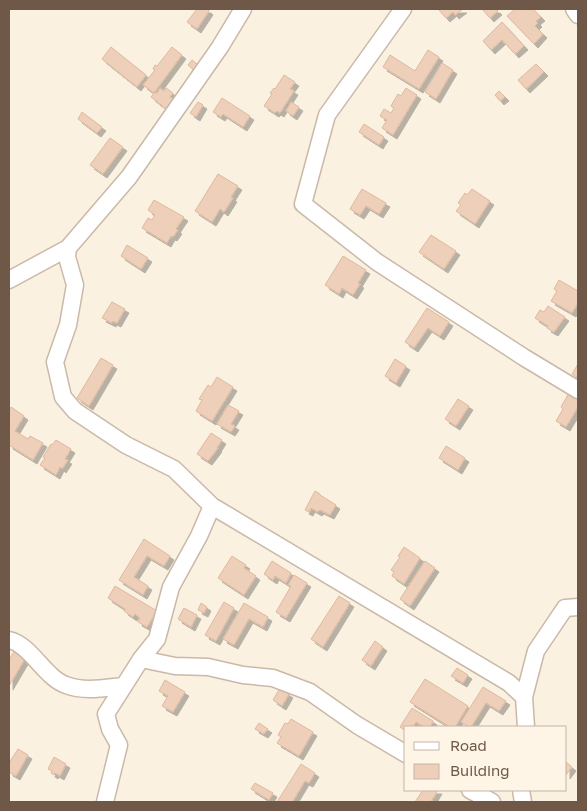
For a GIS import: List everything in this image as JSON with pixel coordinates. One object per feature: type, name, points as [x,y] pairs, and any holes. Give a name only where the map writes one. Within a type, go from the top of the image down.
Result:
[{"type":"street","points":[[9,280],[68,248],[129,178],[220,47],[243,9]]},
{"type":"street","points":[[403,9],[326,115],[303,204],[377,262],[578,390]]},
{"type":"street","points":[[68,248],[67,257],[75,285],[68,325],[54,362],[63,397],[75,411],[126,446],[174,469],[212,506],[509,683],[524,696]]},
{"type":"street","points":[[106,802],[119,745],[110,728],[106,714],[141,659],[157,639],[170,587],[199,536],[212,506]]},
{"type":"street","points":[[526,726],[524,696],[536,652],[565,608],[578,607]]},
{"type":"street","points":[[9,640],[14,641],[32,655],[50,675],[65,685],[88,690],[123,686]]},
{"type":"street","points":[[141,659],[175,666],[208,667],[243,675],[272,678],[310,692],[404,753]]},
{"type":"street","points":[[472,791],[492,802]]},
{"type":"building","points":[[197,9],[207,9],[209,11],[197,29],[187,22]]},
{"type":"building","points":[[438,9],[463,9],[455,15],[453,12],[446,18]]},
{"type":"building","points":[[482,9],[496,9],[498,11],[490,18]]},
{"type":"building","points":[[515,9],[533,9],[541,17],[536,21],[538,23],[535,26],[543,34],[534,44],[507,16]]},
{"type":"building","points":[[502,22],[524,46],[515,54],[502,40],[491,50],[483,41]]},
{"type":"building","points":[[111,47],[146,75],[137,87],[102,59]]},
{"type":"building","points":[[172,47],[182,55],[154,93],[143,85],[155,70],[153,69],[155,65],[157,66]]},
{"type":"building","points":[[428,50],[439,57],[419,89],[383,67],[390,55],[415,71]]},
{"type":"building","points":[[192,60],[201,67],[196,72],[188,65]]},
{"type":"building","points":[[442,63],[453,70],[436,99],[425,92]]},
{"type":"building","points":[[536,64],[544,72],[526,89],[518,80]]},
{"type":"building","points":[[284,75],[295,82],[290,89],[294,91],[280,113],[277,111],[275,113],[264,106],[272,94],[270,93]]},
{"type":"building","points":[[160,88],[164,91],[166,88],[173,93],[170,97],[177,102],[170,112],[151,97]]},
{"type":"building","points":[[406,88],[417,95],[393,135],[382,128],[387,120],[380,116],[384,109],[391,113],[394,108],[391,106],[398,94],[401,96]]},
{"type":"building","points":[[499,91],[505,97],[500,101],[495,95]]},
{"type":"building","points":[[222,98],[250,116],[243,127],[223,114],[221,117],[213,112]]},
{"type":"building","points":[[198,102],[203,105],[196,117],[190,113]]},
{"type":"building","points":[[291,102],[299,107],[293,116],[286,111]]},
{"type":"building","points":[[82,112],[102,127],[97,133],[78,119]]},
{"type":"building","points":[[364,124],[384,137],[379,145],[359,132]]},
{"type":"building","points":[[110,138],[123,147],[103,174],[90,165]]},
{"type":"building","points":[[218,174],[238,186],[224,212],[220,209],[212,222],[195,211]]},
{"type":"building","points":[[362,189],[386,203],[379,214],[366,206],[360,215],[350,209]]},
{"type":"building","points":[[472,189],[490,201],[475,224],[456,211],[461,205],[458,203],[465,193],[467,195]]},
{"type":"building","points":[[154,200],[184,217],[176,229],[178,230],[167,243],[142,228],[148,218],[152,220],[155,215],[148,210]]},
{"type":"building","points":[[431,235],[456,251],[444,269],[419,252]]},
{"type":"building","points":[[127,245],[148,258],[141,269],[121,256]]},
{"type":"building","points":[[343,256],[366,270],[353,295],[342,288],[339,294],[325,285]]},
{"type":"building","points":[[559,280],[578,291],[578,303],[572,313],[551,301],[557,291],[554,289]]},
{"type":"building","points":[[112,302],[125,309],[117,323],[113,321],[112,323],[102,318]]},
{"type":"building","points":[[548,306],[565,317],[554,332],[535,318],[540,310],[544,312]]},
{"type":"building","points":[[427,308],[449,322],[440,336],[428,328],[414,348],[405,342]]},
{"type":"building","points":[[101,358],[113,365],[89,406],[77,398]]},
{"type":"building","points":[[395,359],[406,366],[396,383],[385,376]]},
{"type":"building","points":[[578,364],[578,378],[572,374]]},
{"type":"building","points":[[217,377],[233,387],[212,421],[196,411],[202,400],[199,399],[208,385],[211,387]]},
{"type":"building","points":[[569,393],[578,398],[578,407],[566,427],[556,421]]},
{"type":"building","points":[[458,399],[469,406],[456,426],[445,419]]},
{"type":"building","points":[[228,405],[239,411],[231,424],[235,426],[231,432],[217,424]]},
{"type":"building","points":[[11,407],[24,416],[15,431],[28,439],[30,436],[43,443],[33,460],[9,445],[9,411]]},
{"type":"building","points":[[211,433],[222,440],[208,461],[197,454]]},
{"type":"building","points":[[56,440],[71,449],[65,459],[68,460],[62,469],[60,467],[56,475],[40,465],[51,444]]},
{"type":"building","points":[[446,446],[465,458],[458,470],[439,458]]},
{"type":"building","points":[[315,491],[336,505],[330,515],[311,508],[309,512],[305,510]]},
{"type":"building","points":[[144,539],[170,556],[164,566],[147,556],[134,577],[148,586],[143,595],[119,580]]},
{"type":"building","points":[[404,547],[420,558],[404,584],[392,576],[394,572],[391,570]]},
{"type":"building","points":[[232,556],[246,565],[244,568],[256,576],[244,595],[218,578]]},
{"type":"building","points":[[272,561],[291,573],[286,583],[275,576],[273,580],[264,574]]},
{"type":"building","points":[[425,561],[435,568],[410,606],[400,599]]},
{"type":"building","points":[[294,575],[307,583],[286,618],[276,612],[291,586],[288,585]]},
{"type":"building","points":[[115,586],[157,611],[147,627],[138,622],[140,618],[135,614],[133,617],[124,611],[125,609],[108,598]]},
{"type":"building","points":[[339,596],[350,603],[323,647],[311,639]]},
{"type":"building","points":[[224,602],[234,608],[216,641],[205,635]]},
{"type":"building","points":[[201,603],[207,607],[204,613],[198,610]]},
{"type":"building","points":[[244,603],[268,617],[263,627],[249,619],[234,645],[223,639]]},
{"type":"building","points":[[184,608],[197,615],[191,627],[178,619]]},
{"type":"building","points":[[375,641],[383,647],[371,666],[362,660]]},
{"type":"building","points":[[15,650],[26,657],[9,686],[9,660]]},
{"type":"building","points":[[457,668],[468,675],[463,683],[451,676]]},
{"type":"building","points":[[425,679],[468,706],[456,726],[448,726],[410,702]]},
{"type":"building","points":[[165,680],[185,692],[173,712],[162,706],[168,696],[159,691]]},
{"type":"building","points":[[483,687],[506,701],[499,711],[486,703],[472,726],[461,722]]},
{"type":"building","points":[[280,688],[289,694],[282,706],[273,700]]},
{"type":"building","points":[[412,708],[433,721],[430,726],[422,726],[416,722],[414,726],[404,726],[404,730],[400,727]]},
{"type":"building","points":[[291,719],[313,732],[299,756],[277,743],[281,737],[278,735],[285,723],[288,724]]},
{"type":"building","points":[[259,723],[268,729],[264,734],[255,729]]},
{"type":"building","points":[[18,749],[28,755],[16,776],[9,772],[9,763]]},
{"type":"building","points":[[54,757],[66,764],[60,776],[55,773],[54,775],[48,769]]},
{"type":"building","points":[[567,763],[572,767],[567,774]]},
{"type":"building","points":[[301,764],[315,773],[309,783],[305,781],[293,801],[296,802],[277,802]]},
{"type":"building","points":[[255,783],[273,793],[269,800],[251,789]]},
{"type":"building","points":[[422,791],[437,791],[431,802],[415,802]]}]
